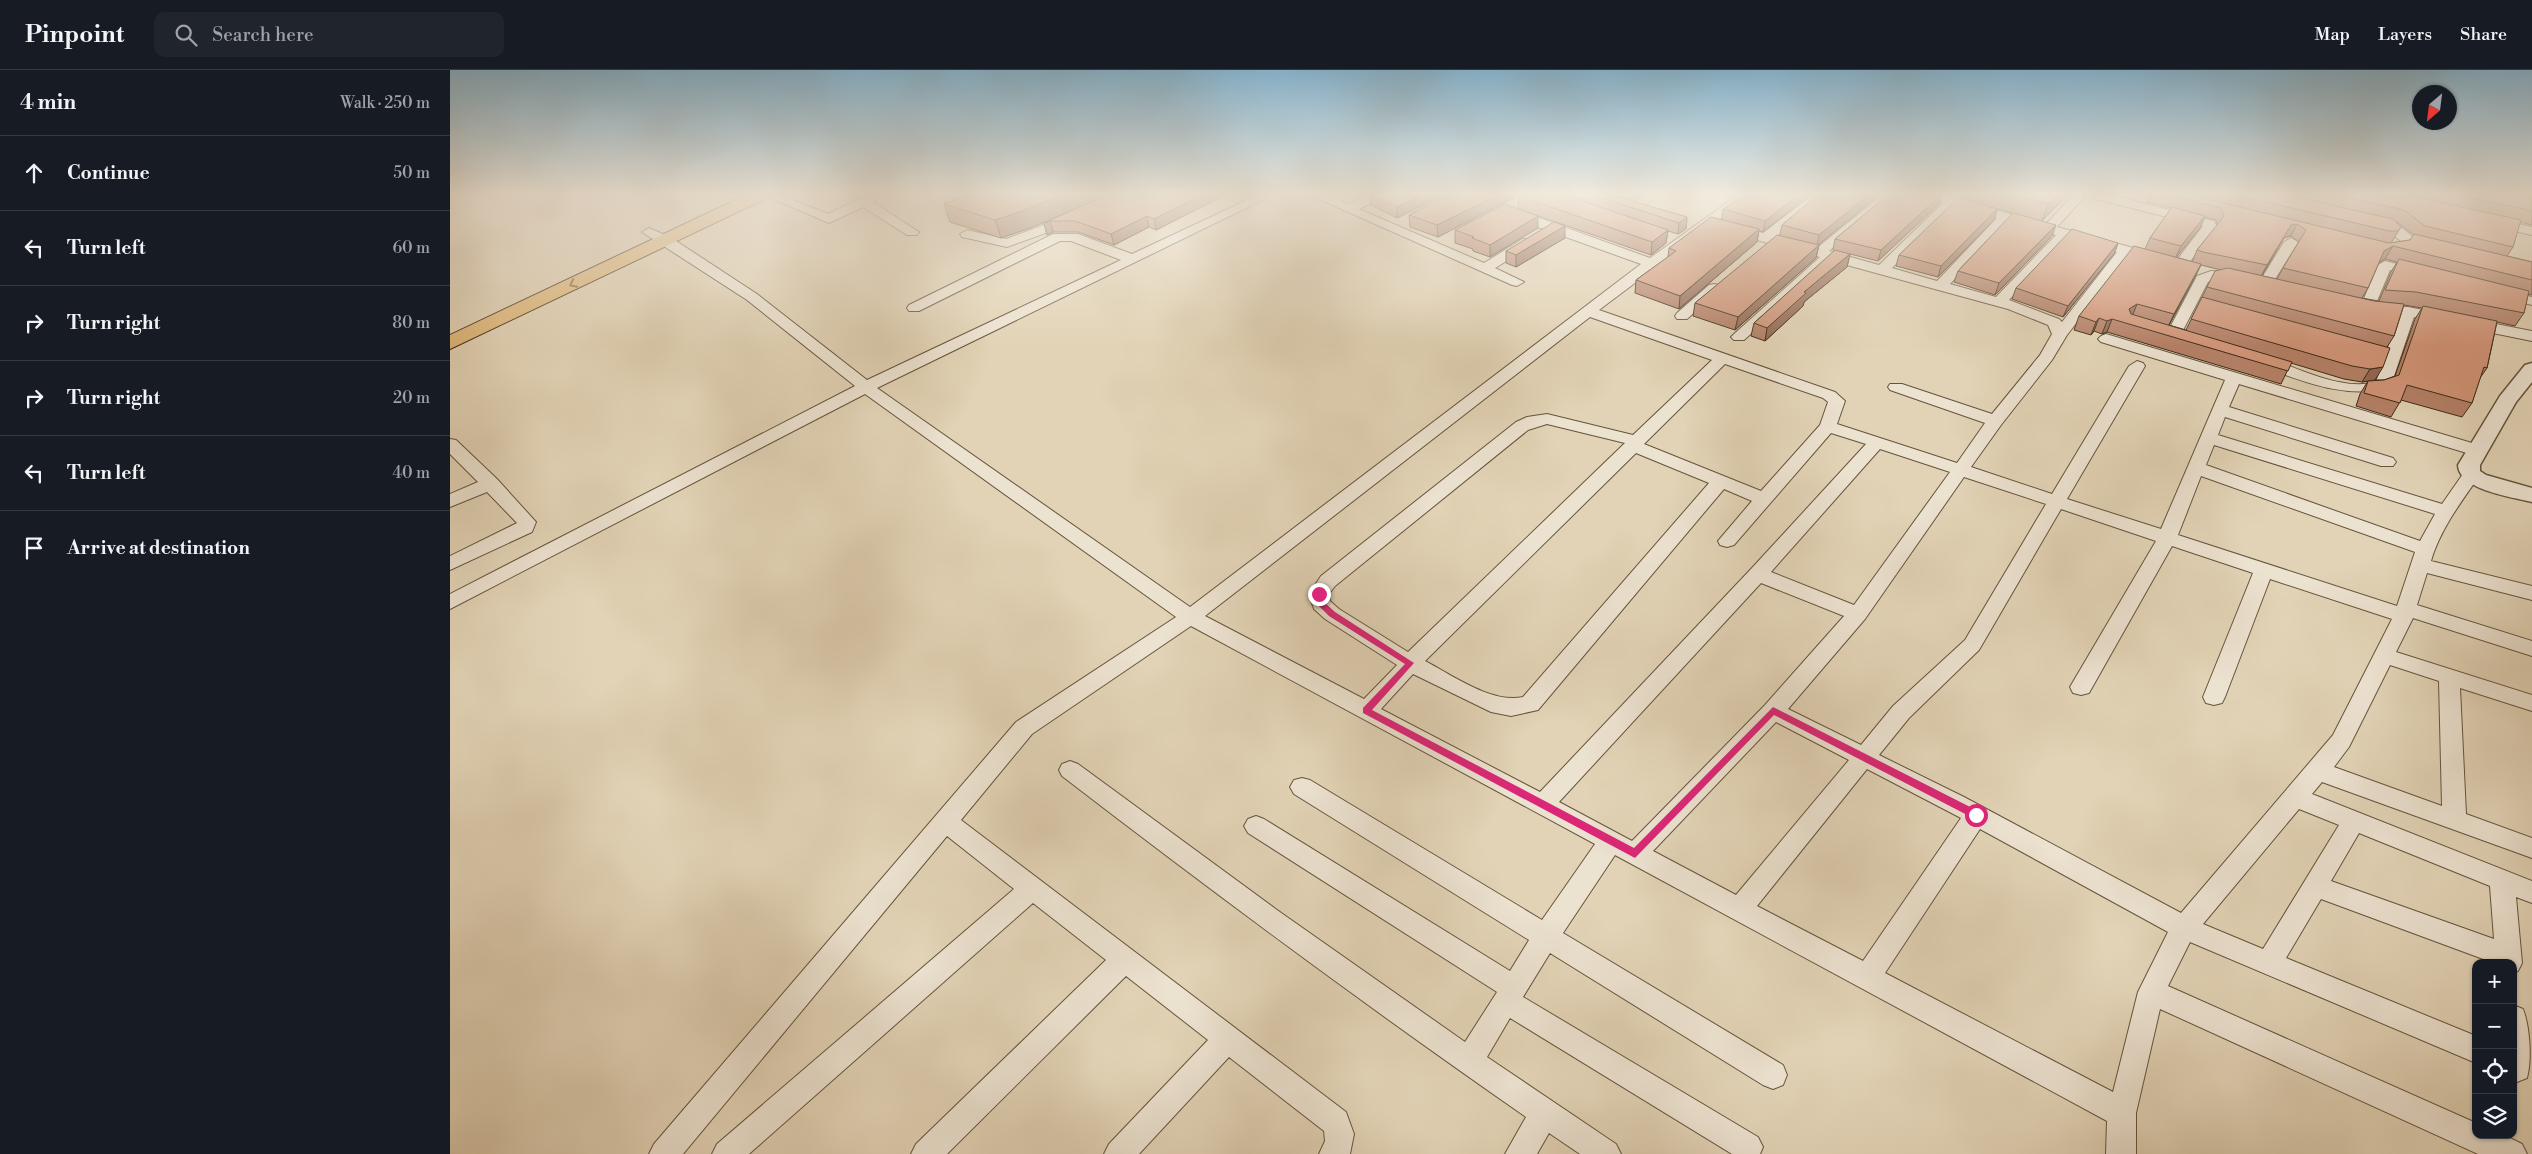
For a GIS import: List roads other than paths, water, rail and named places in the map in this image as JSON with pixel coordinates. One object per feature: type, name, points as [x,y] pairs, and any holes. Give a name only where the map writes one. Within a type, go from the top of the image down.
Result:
[{"type":"main road","points":[[450,327],[635,246]]},
{"type":"main road","points":[[450,343],[638,246]]},
{"type":"street","points":[[672,246],[752,297],[866,387],[1190,617],[2122,1113]]},
{"type":"street","points":[[914,308],[1039,246]]},
{"type":"street","points":[[1097,246],[1132,259]]},
{"type":"street","points":[[450,602],[866,387],[1160,246]]},
{"type":"street","points":[[1434,246],[1517,282]]},
{"type":"street","points":[[1485,268],[1527,246]]},
{"type":"street","points":[[1604,246],[1652,263]]},
{"type":"street","points":[[664,1154],[1024,728],[1190,617],[1674,246]]},
{"type":"street","points":[[1756,253],[1762,246]]},
{"type":"street","points":[[1793,246],[2036,313],[2054,322],[2060,334]]},
{"type":"street","points":[[1739,337],[1833,246]]},
{"type":"street","points":[[1882,270],[1907,246]]},
{"type":"street","points":[[1940,286],[1979,246]]},
{"type":"street","points":[[1999,302],[2053,246]]},
{"type":"street","points":[[2110,246],[2211,275],[2240,278],[2284,288]]},
{"type":"street","points":[[2180,265],[2195,246]]},
{"type":"street","points":[[2265,284],[2289,246]]},
{"type":"street","points":[[2414,246],[2449,252]]},
{"type":"street","points":[[1635,854],[1773,711],[1858,614],[1995,420],[2047,357],[2060,334],[2126,250]]},
{"type":"street","points":[[2367,308],[2385,265],[2431,276]]},
{"type":"street","points":[[2174,335],[2196,304],[2202,279],[2211,275]]},
{"type":"street","points":[[1682,316],[1726,278]]},
{"type":"street","points":[[2486,290],[2532,301]]},
{"type":"street","points":[[2348,304],[2383,311],[2408,311],[2532,336]]},
{"type":"street","points":[[2248,358],[2341,385],[2362,389],[2376,388],[2383,385],[2387,356],[2408,311]]},
{"type":"street","points":[[1589,312],[1829,395],[1837,401],[1837,407],[1828,426],[1727,541]]},
{"type":"street","points":[[2157,331],[2193,341]]},
{"type":"street","points":[[2106,339],[2476,450]]},
{"type":"street","points":[[1366,710],[1410,663],[1722,359]]},
{"type":"street","points":[[1739,909],[1901,712],[1972,645],[2055,501],[2137,366]]},
{"type":"street","points":[[2532,369],[2507,400],[2469,462],[2468,469],[2471,475],[2494,486],[2532,494]]},
{"type":"street","points":[[2081,687],[2167,538],[2234,376]]},
{"type":"street","points":[[1896,387],[1995,420]]},
{"type":"street","points":[[2220,410],[2387,462]]},
{"type":"street","points":[[1720,482],[1530,704],[1511,708],[1491,704],[1410,663],[1332,614],[1321,604],[1319,594],[1328,581],[1522,426],[1533,421],[1547,420],[1634,443],[1720,482],[1764,499]]},
{"type":"street","points":[[1828,426],[2264,570],[2532,650]]},
{"type":"street","points":[[2209,438],[2446,512]]},
{"type":"street","points":[[1542,805],[1758,574],[1877,442]]},
{"type":"street","points":[[450,444],[491,483],[527,522],[525,528],[450,564]]},
{"type":"street","points":[[2196,468],[2422,557],[2532,593]]},
{"type":"street","points":[[2121,1154],[2122,1113],[2151,992],[2184,928],[2296,798],[2341,741],[2405,612],[2422,557],[2446,512],[2471,475]]},
{"type":"street","points":[[450,502],[491,483]]},
{"type":"street","points":[[2214,697],[2264,570]]},
{"type":"street","points":[[1758,574],[1858,614]]},
{"type":"street","points":[[2384,656],[2532,703]]},
{"type":"street","points":[[2449,676],[2454,819]]},
{"type":"street","points":[[1773,711],[1976,815],[2184,928],[2474,1049]]},
{"type":"street","points":[[1070,770],[1159,838],[1468,1062],[1606,1154]]},
{"type":"street","points":[[2318,771],[2532,848]]},
{"type":"street","points":[[1302,787],[1773,1075]]},
{"type":"street","points":[[2296,798],[2532,892]]},
{"type":"street","points":[[1867,977],[1976,815]]},
{"type":"street","points":[[945,821],[1336,1122],[1341,1134],[1338,1148],[1334,1154]]},
{"type":"street","points":[[2269,964],[2354,821]]},
{"type":"street","points":[[1256,826],[1510,995],[1748,1147]]},
{"type":"street","points":[[1468,1062],[1546,936],[1611,841]]},
{"type":"street","points":[[2315,886],[2508,959],[2502,880]]},
{"type":"street","points":[[727,1154],[1032,888]]},
{"type":"street","points":[[926,1154],[1124,960]]},
{"type":"street","points":[[2151,992],[2512,1154]]},
{"type":"street","points":[[1119,1154],[1227,1039]]},
{"type":"street","points":[[2517,1044],[2521,1069]]},
{"type":"street","points":[[1520,1154],[1545,1114]]}]
